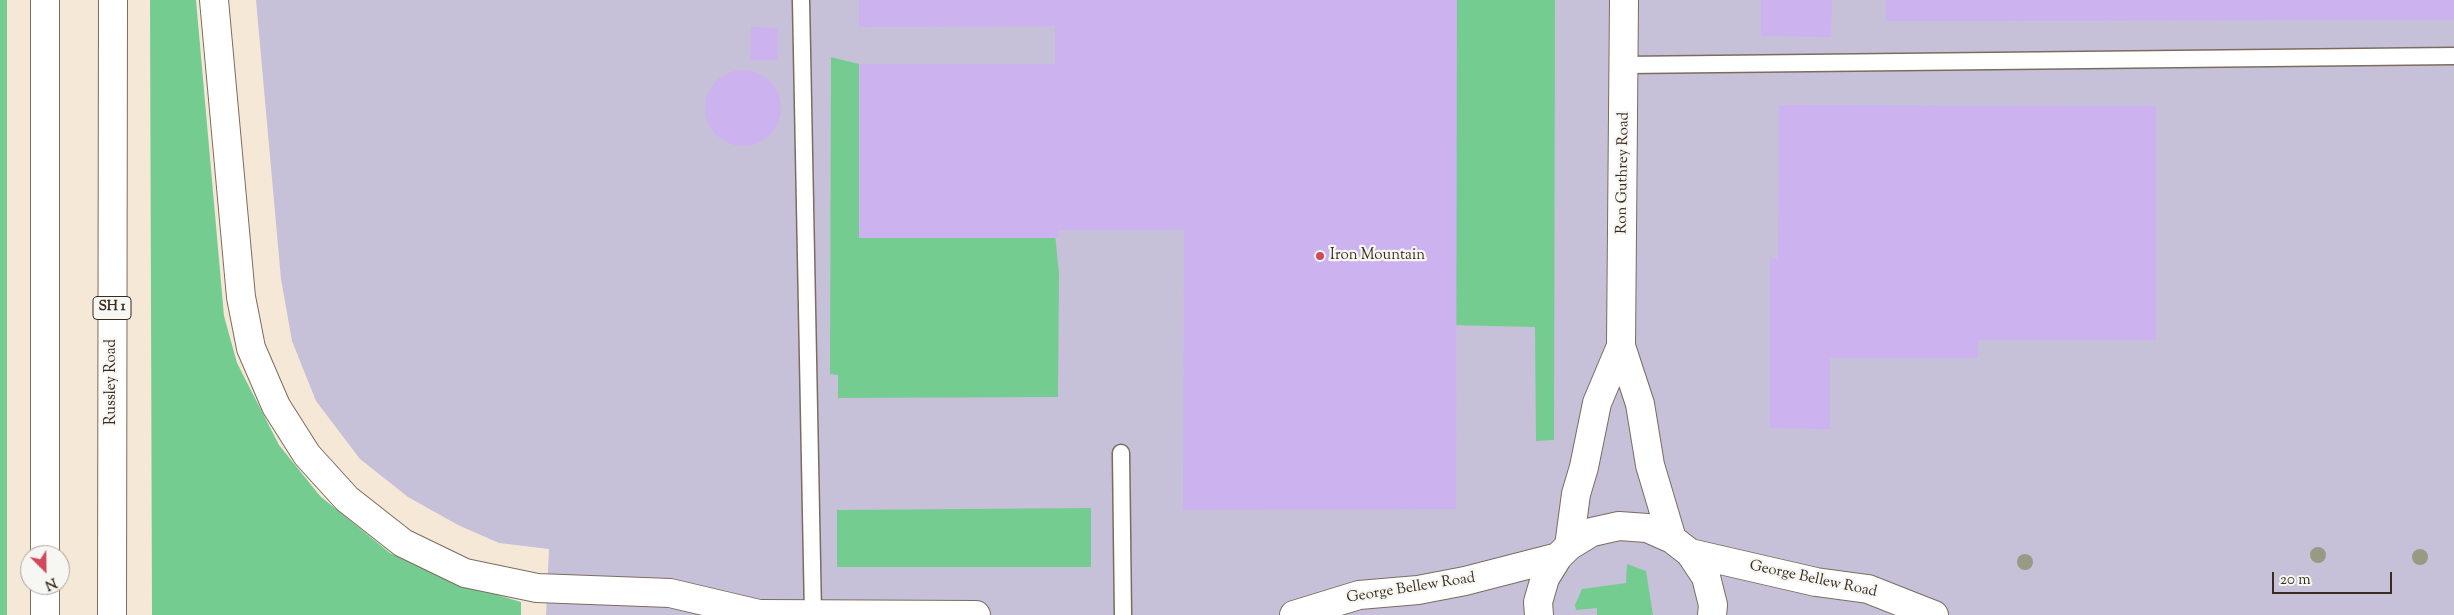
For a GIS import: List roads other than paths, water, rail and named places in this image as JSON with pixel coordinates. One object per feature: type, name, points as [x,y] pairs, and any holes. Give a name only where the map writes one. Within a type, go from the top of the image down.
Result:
[{"type":"main road","points":[[45,0],[45,545]]},
{"type":"main road","name":"Russley Road","points":[[112,0],[112,615]]},
{"type":"main road","points":[[214,0],[241,298],[252,348],[276,406],[307,455],[346,499],[403,543],[465,573],[537,588],[670,593],[756,614],[976,615]]},
{"type":"main road","name":"Ron Guthrey Road","points":[[1624,0],[1625,65],[1621,346],[1640,404],[1650,465],[1681,546],[1706,577],[1713,606],[1712,615]]},
{"type":"main road","name":"Ron Guthrey Road","points":[[1564,551],[1597,403],[1621,346]]},
{"type":"main road","name":"George Bellew Road","points":[[1294,615],[1359,595],[1418,590],[1484,577],[1564,551],[1592,532],[1619,526],[1647,528],[1681,546],[1816,582],[1868,589],[1934,615]]},
{"type":"main road","points":[[1538,615],[1538,602],[1545,578],[1564,551]]},
{"type":"main road","points":[[45,595],[45,615]]},
{"type":"lane","points":[[802,0],[813,614]]},
{"type":"lane","points":[[1625,65],[2454,56]]},
{"type":"lane","points":[[1121,453],[1123,615]]},
{"type":"place","name":"Iron Mountain","points":[[1320,256]]}]
